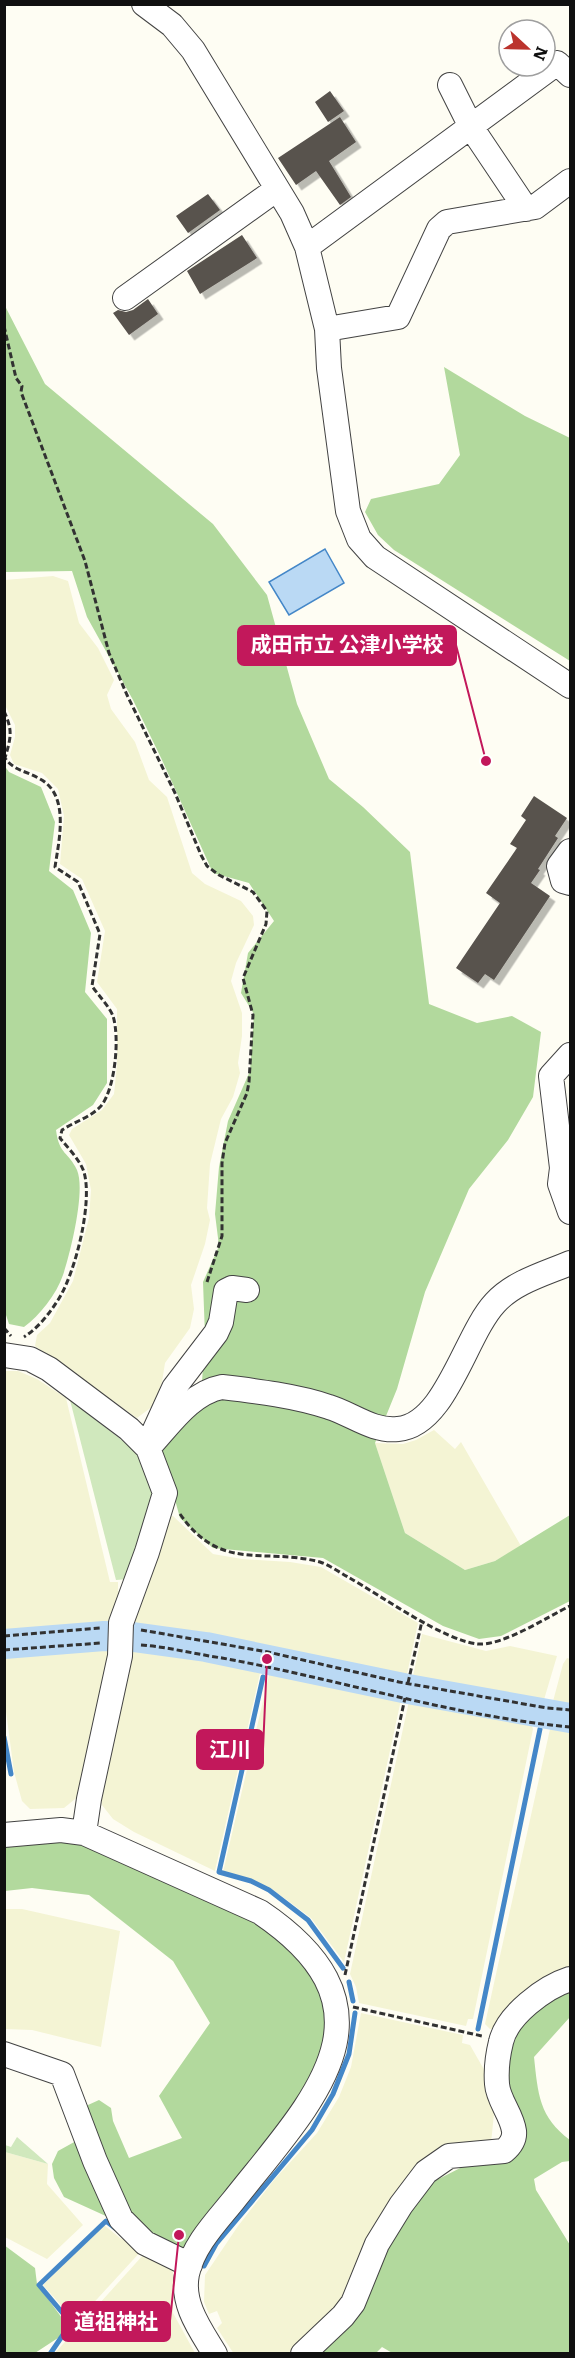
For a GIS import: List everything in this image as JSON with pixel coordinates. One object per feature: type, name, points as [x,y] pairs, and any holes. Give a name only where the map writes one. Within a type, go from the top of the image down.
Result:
[{"type":"street","points":[[144,4],[172,25],[193,50],[292,213],[307,247],[327,329],[328,368],[344,490],[348,511],[359,539],[375,557],[570,686]]},
{"type":"street","points":[[307,247],[557,63],[570,75]]},
{"type":"street","points":[[450,85],[471,127],[526,209]]},
{"type":"street","points":[[327,329],[398,317],[439,229],[447,222],[535,207],[570,181]]},
{"type":"street","points":[[125,298],[277,189]]},
{"type":"street","points":[[570,851],[559,866],[563,881],[570,883]]},
{"type":"street","points":[[570,1055],[551,1076],[562,1168],[560,1184],[570,1212]]},
{"type":"street","points":[[148,1448],[193,1400],[212,1389],[222,1387],[329,1407],[381,1429],[399,1429],[414,1424],[425,1418],[438,1401],[485,1316],[495,1303],[514,1287],[570,1263]]},
{"type":"street","points":[[148,1448],[154,1428],[174,1388],[216,1333],[221,1322],[226,1292],[232,1288],[247,1290]]},
{"type":"street","points":[[8,1355],[30,1359],[49,1369],[129,1429],[148,1448],[165,1492],[121,1636],[120,1656],[89,1799],[84,1833]]},
{"type":"street","points":[[4,1835],[61,1830],[84,1833],[260,1912],[283,1928],[307,1951],[332,1996],[337,2025],[336,2043],[315,2092],[298,2119],[200,2242],[190,2265],[187,2275],[190,2313],[215,2354]]},
{"type":"street","points":[[303,2354],[348,2310],[377,2244],[401,2205],[426,2172],[449,2156],[504,2151],[511,2146],[514,2133],[497,2085],[501,2041],[506,2030],[525,2005],[558,1983],[570,1979]]},
{"type":"street","points":[[4,2054],[63,2074],[95,2161],[121,2219],[145,2243],[190,2265]]},
{"type":"path","points":[[4,326],[16,378],[22,386],[21,392],[85,561],[100,626],[127,695],[175,793],[207,866],[219,875],[253,892],[267,911],[267,924],[243,978],[253,1015],[249,1082],[247,1093],[225,1143],[222,1163],[222,1236],[206,1283]]},
{"type":"path","points":[[4,711],[11,726],[11,738],[5,758],[11,767],[42,780],[55,793],[60,818],[55,867],[78,882],[100,934],[92,986],[113,1016],[115,1036],[113,1078],[108,1095],[99,1108],[62,1130],[60,1138],[83,1170],[87,1193],[84,1222],[69,1279],[59,1299],[42,1322],[16,1342],[8,1355]]},
{"type":"path","points":[[165,1492],[186,1522],[213,1548],[250,1557],[321,1562],[422,1621],[463,1640],[478,1644],[503,1640],[570,1606]]},
{"type":"path","points":[[408,1683],[422,1621]]},
{"type":"path","points":[[4,1636],[121,1636],[268,1652],[408,1683],[570,1710]]},
{"type":"path","points":[[4,1650],[121,1636],[146,1645],[261,1665],[405,1698],[537,1724],[570,1727]]},
{"type":"path","points":[[405,1698],[349,1965],[332,1996],[501,2041]]},
{"type":"green space","points":[[4,304],[45,384],[213,524],[267,595],[297,704],[329,779],[363,807],[410,852],[429,1004],[477,1023],[512,1016],[541,1032],[533,1097],[508,1140],[469,1189],[425,1292],[397,1389],[375,1443],[405,1533],[465,1570],[495,1561],[570,1515],[570,1601],[501,1636],[479,1639],[443,1626],[323,1558],[213,1548],[180,1518],[156,1431],[202,1382],[205,1336],[203,1282],[219,1246],[215,1214],[219,1167],[228,1121],[250,1071],[254,1014],[241,993],[248,953],[274,921],[249,883],[213,873],[133,700],[87,617],[72,571],[5,572]]},
{"type":"green space","points":[[444,367],[525,416],[570,438],[570,661],[394,550],[378,535],[365,512],[371,499],[439,484],[460,455]]},
{"type":"green space","points":[[53,576],[68,581],[79,623],[98,648],[114,680],[107,695],[111,709],[135,742],[149,780],[167,797],[192,873],[205,884],[241,901],[253,916],[254,925],[236,963],[231,981],[242,1013],[242,1036],[238,1063],[240,1073],[233,1097],[221,1119],[210,1164],[207,1208],[210,1220],[205,1244],[191,1285],[194,1309],[190,1328],[165,1363],[162,1382],[153,1406],[137,1418],[35,1346],[37,1335],[50,1323],[73,1281],[89,1218],[91,1190],[86,1164],[69,1135],[72,1129],[102,1110],[114,1094],[117,1065],[117,1009],[97,982],[105,931],[82,879],[60,864],[64,816],[58,789],[42,773],[14,764],[10,755],[15,737],[15,725],[5,705],[5,580]]},
{"type":"green space","points":[[4,765],[9,772],[41,787],[55,822],[49,871],[73,890],[91,933],[85,992],[107,1019],[107,1083],[93,1105],[56,1130],[59,1144],[74,1164],[79,1180],[80,1192],[76,1222],[69,1253],[63,1275],[52,1297],[42,1311],[24,1327],[9,1324],[4,1309]]},
{"type":"green space","points":[[4,1371],[18,1371],[37,1379],[66,1398],[110,1582],[118,1582],[118,1591],[125,1592],[113,1621],[5,1631]]},
{"type":"green space","points":[[70,1400],[140,1457],[153,1490],[129,1579],[116,1580]]},
{"type":"green space","points":[[434,1430],[455,1449],[461,1442],[521,1546],[495,1561],[465,1570],[405,1533],[375,1443],[403,1444]]},
{"type":"green space","points":[[173,1516],[213,1554],[321,1567],[418,1623],[407,1674],[399,1676],[198,1633],[129,1624],[167,1517]]},
{"type":"green space","points":[[422,1634],[486,1651],[510,1646],[557,1656],[543,1703],[415,1680],[413,1676]]},
{"type":"green space","points":[[146,1648],[261,1669],[215,1871],[134,1832],[113,1819],[102,1805],[100,1791],[129,1650]]},
{"type":"green space","points":[[112,1649],[80,1795],[64,1808],[30,1809],[22,1801],[14,1772],[5,1704],[4,1656]]},
{"type":"green space","points":[[567,1658],[570,1659],[570,1706],[552,1705],[563,1664]]},
{"type":"green space","points":[[270,1671],[401,1700],[344,1962],[311,1918],[291,1903],[270,1888],[253,1880],[223,1872]]},
{"type":"green space","points":[[409,1701],[532,1726],[533,1729],[473,2019],[468,2019],[466,2026],[359,2003],[356,1987],[350,1974]]},
{"type":"green space","points":[[550,1729],[570,1731],[570,1968],[523,1992],[500,2029],[490,2029],[485,2024]]},
{"type":"green space","points":[[55,1841],[89,1845],[277,1933],[318,1979],[329,2026],[310,2086],[187,2250],[163,2242],[64,2197],[54,2178],[52,2164],[58,2151],[85,2136],[88,2105],[99,2100],[111,2108],[113,2121],[129,2158],[182,2138],[159,2096],[210,2023],[173,1961],[89,1895],[32,1888],[5,1891],[5,1844]]},
{"type":"green space","points":[[5,1909],[22,1909],[120,1931],[101,2047],[32,2030],[5,2029]]},
{"type":"green space","points":[[570,1983],[570,2017],[534,2057],[542,2104],[552,2123],[570,2140],[570,2161],[562,2162],[534,2179],[536,2190],[570,2245],[570,2353],[394,2354],[382,2347],[376,2353],[308,2354],[359,2301],[419,2189],[472,2162],[487,2165],[498,2164],[508,2127],[507,2033]]},
{"type":"green space","points":[[361,2013],[463,2035],[462,2043],[470,2045],[486,2073],[494,2114],[491,2143],[446,2148],[346,2303],[319,2329],[289,2353],[234,2354],[217,2328],[222,2323],[217,2311],[209,2314],[204,2302],[205,2275],[238,2226],[274,2180],[317,2133],[339,2097],[351,2067]]},
{"type":"green space","points":[[17,2137],[48,2164],[5,2152],[5,2145],[11,2147]]},
{"type":"green space","points":[[5,2152],[48,2164],[47,2184],[83,2225],[47,2259],[5,2237]]},
{"type":"green space","points":[[104,2225],[120,2238],[143,2249],[76,2322],[43,2285]]},
{"type":"green space","points":[[4,2245],[35,2268],[37,2284],[62,2318],[61,2336],[35,2353],[5,2353]]},
{"type":"green space","points":[[144,2254],[173,2270],[173,2313],[195,2353],[54,2354]]},
{"type":"water","points":[[325,549],[344,583],[289,615],[269,582]]},
{"type":"building","points":[[330,91],[344,111],[328,122],[315,102]]},
{"type":"building","points":[[340,117],[356,142],[329,161],[351,197],[340,205],[316,171],[296,185],[278,158]]},
{"type":"building","points":[[208,194],[220,210],[188,233],[176,216]]},
{"type":"building","points":[[242,235],[257,258],[200,294],[187,271]]},
{"type":"building","points":[[148,299],[158,314],[129,335],[113,313],[118,310],[126,312],[133,310]]},
{"type":"building","points":[[534,796],[567,818],[555,836],[558,838],[531,883],[550,896],[494,980],[485,974],[478,983],[456,968],[500,903],[486,893],[517,848],[510,844],[526,820],[521,816]]},
{"type":"waterway","points":[[4,1644],[104,1636],[133,1637],[206,1647],[408,1689],[570,1718]]},
{"type":"waterway","points":[[263,1677],[219,1872],[251,1881],[269,1890],[308,1920],[343,1968]]},
{"type":"waterway","points":[[478,2029],[540,1729]]},
{"type":"waterway","points":[[4,1737],[11,1774]]},
{"type":"waterway","points":[[349,1982],[353,2001]]},
{"type":"waterway","points":[[200,2265],[204,2266],[216,2244],[312,2130],[333,2094],[349,2054],[355,2013]]},
{"type":"waterway","points":[[50,2354],[71,2323],[39,2285],[106,2221],[115,2228]]},
{"type":"place","name":"成田市立 公津小学校","points":[[486,761]]},
{"type":"place","name":"江川","points":[[267,1659]]},
{"type":"place","name":"道祖神社","points":[[179,2235]]}]
